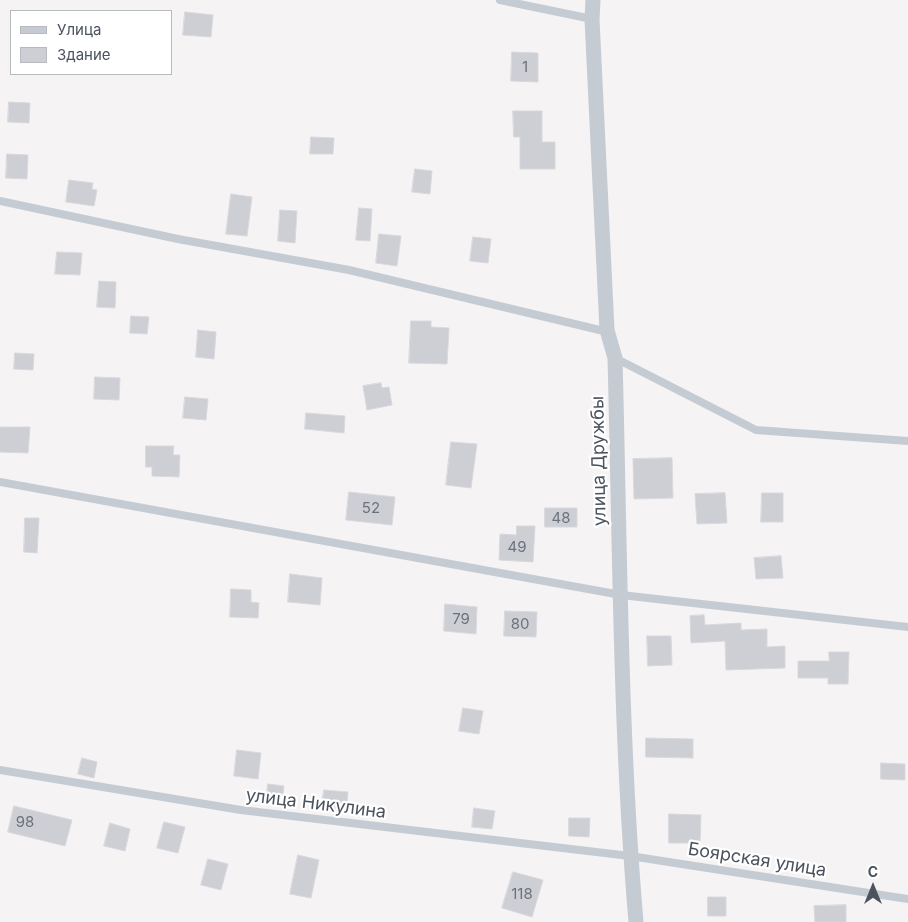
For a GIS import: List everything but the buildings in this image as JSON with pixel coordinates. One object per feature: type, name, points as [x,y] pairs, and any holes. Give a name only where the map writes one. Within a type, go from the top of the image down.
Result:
[{"type":"street","points":[[593,0],[592,19],[607,330]]},
{"type":"street","name":"улица Дружбы","points":[[615,358],[621,595],[620,640],[630,856],[636,922]]},
{"type":"lane","points":[[500,0],[592,19]]},
{"type":"lane","points":[[0,201],[178,239],[349,270],[607,330],[615,358],[756,430],[908,441]]},
{"type":"lane","points":[[0,482],[621,595],[908,627]]},
{"type":"lane","name":"улица Никулина","points":[[0,770],[241,810],[630,856]]},
{"type":"lane","name":"Боярская улица","points":[[630,856],[908,899]]}]
